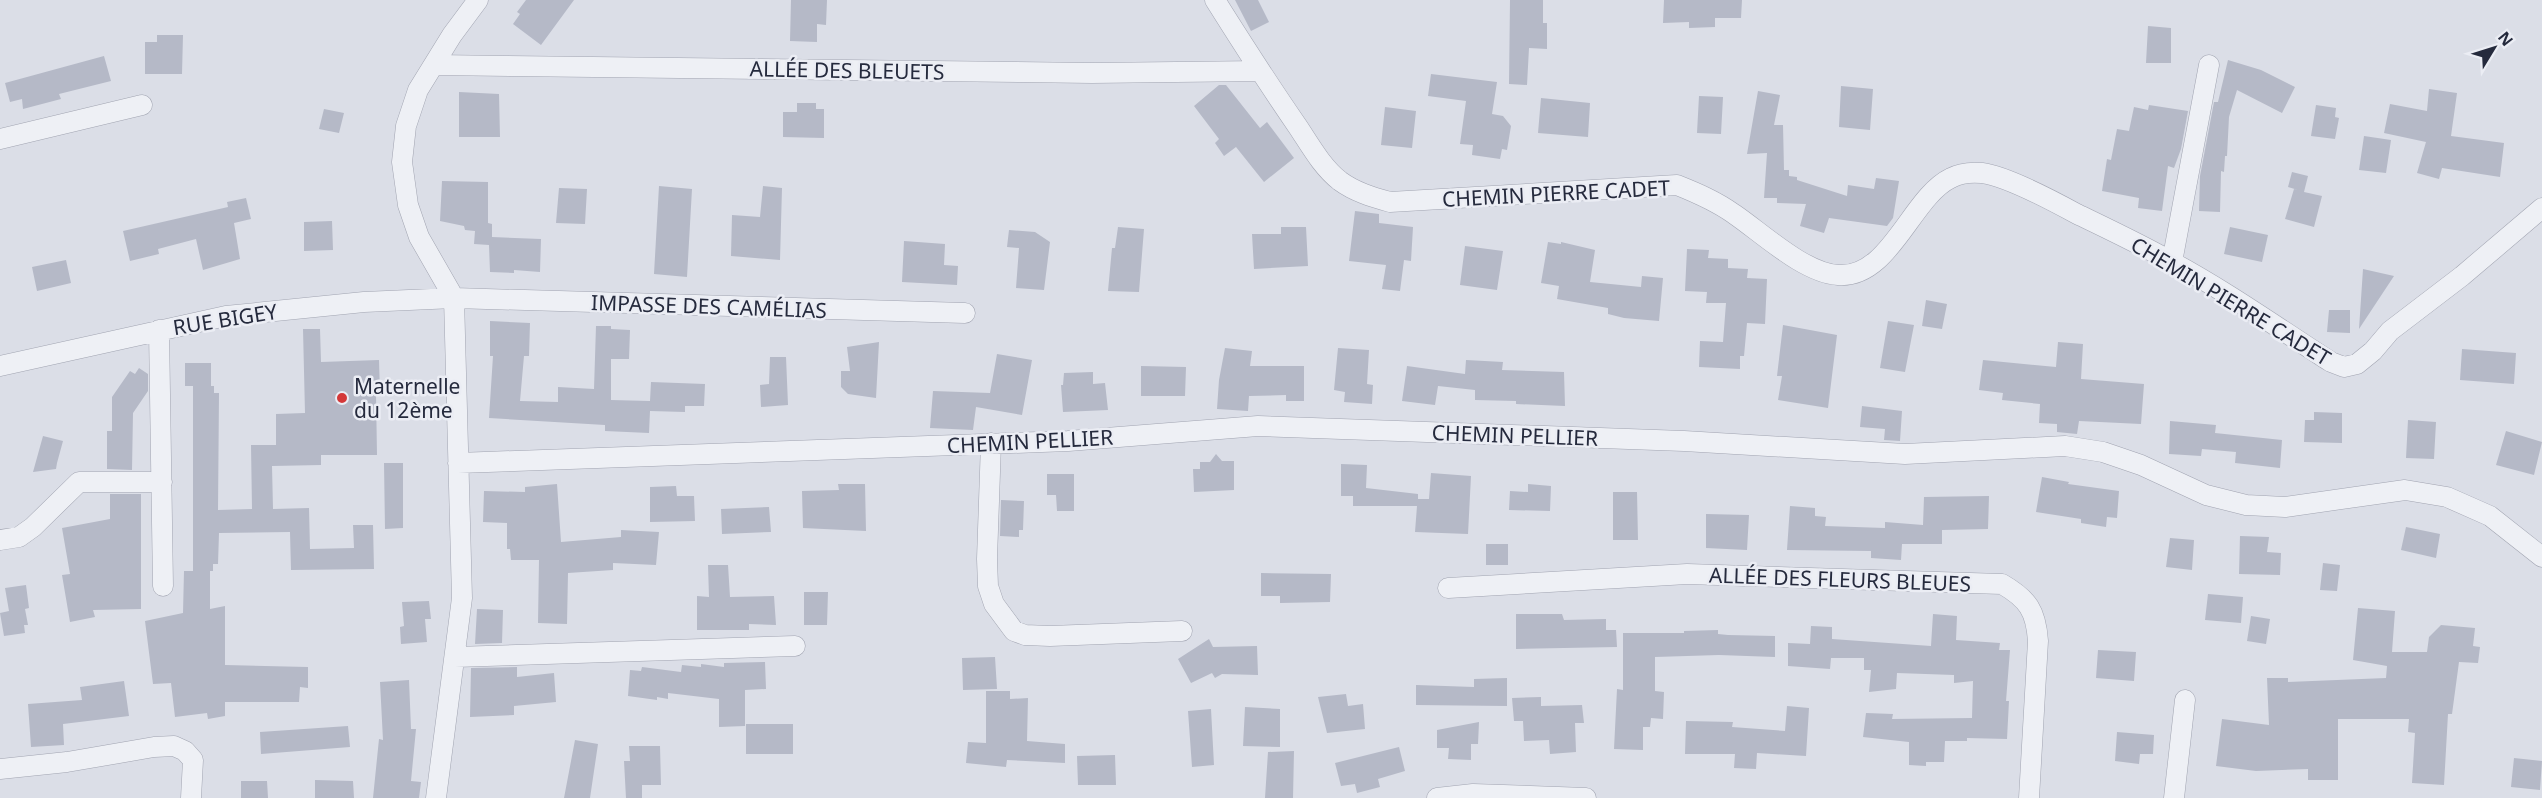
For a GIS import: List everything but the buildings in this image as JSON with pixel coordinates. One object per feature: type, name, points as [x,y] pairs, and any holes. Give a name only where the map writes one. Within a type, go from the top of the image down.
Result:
[{"type":"street","points":[[435,798],[462,598],[454,298],[419,237],[408,205],[402,162],[406,126],[418,90],[452,35],[478,0]]},
{"type":"street","name":"CHEMIN PIERRE CADET","points":[[1215,0],[1260,71],[1325,165],[1338,180],[1356,191],[1390,202],[1677,185],[1700,194],[1731,212],[1817,270],[1839,275],[1859,271],[1877,260],[1893,244],[1937,188],[1951,178],[1966,172],[1983,173],[2053,201],[2172,262],[2331,362],[2344,367],[2357,364],[2373,351],[2390,331],[2462,276],[2542,208]]},
{"type":"street","name":"ALLÉE DES BLEUETS","points":[[434,65],[1092,73],[1260,71]]},
{"type":"street","points":[[2172,262],[2209,65]]},
{"type":"street","points":[[0,139],[142,105]]},
{"type":"street","name":"IMPASSE DES CAMÉLIAS","points":[[454,298],[964,313]]},
{"type":"street","name":"RUE BIGEY","points":[[0,366],[226,316],[364,302],[454,298]]},
{"type":"street","points":[[159,330],[163,586]]},
{"type":"street","name":"CHEMIN PELLIER","points":[[459,463],[1068,441],[1258,426],[1684,441],[1905,454],[2065,446],[2103,452],[2141,465],[2206,495],[2246,505],[2285,507],[2405,490],[2447,497],[2490,516],[2542,557]]},
{"type":"street","points":[[992,444],[988,586],[994,604],[1014,631],[1025,635],[1050,636],[1182,631]]},
{"type":"street","points":[[0,540],[19,537],[33,528],[79,482],[162,482]]},
{"type":"street","name":"ALLÉE DES FLEURS BLEUES","points":[[1448,588],[1687,574],[2002,584],[2017,593],[2029,605],[2037,623],[2030,798]]},
{"type":"street","points":[[455,657],[795,646]]},
{"type":"street","points":[[2174,798],[2185,700]]},
{"type":"street","points":[[0,769],[67,762],[154,747],[174,746],[184,751],[193,760],[191,798]]},
{"type":"street","points":[[1437,798],[1473,794],[1586,798]]},
{"type":"place","name":"Maternelle du 12ème","points":[[342,398]]}]
